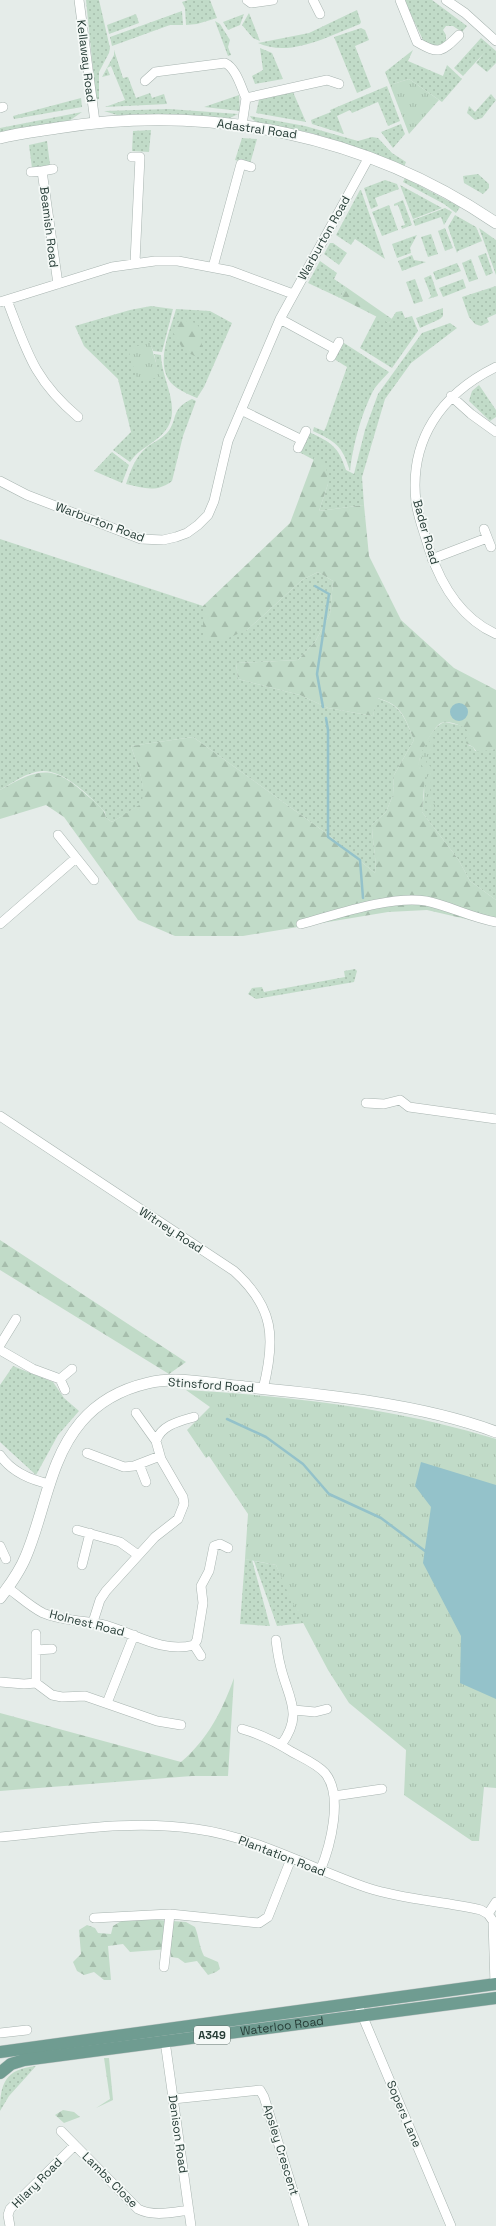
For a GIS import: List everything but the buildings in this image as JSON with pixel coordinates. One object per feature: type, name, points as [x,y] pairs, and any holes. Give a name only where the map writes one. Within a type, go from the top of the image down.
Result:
[{"type":"main road","name":"Waterloo Road","points":[[0,2052],[495,1984]]},
{"type":"main road","name":"Waterloo Road","points":[[0,2073],[11,2064],[24,2060],[496,1998]]},
{"type":"street","name":"Kellaway Road","points":[[79,0],[94,122]]},
{"type":"street","points":[[247,0],[251,3],[273,0]]},
{"type":"street","points":[[313,0],[320,14]]},
{"type":"street","points":[[400,0],[417,42],[438,51],[444,50],[457,38],[449,32]]},
{"type":"street","points":[[446,0],[465,13],[496,41]]},
{"type":"street","points":[[146,81],[155,72],[225,63],[233,71],[246,98],[242,125]]},
{"type":"street","points":[[246,98],[327,80],[339,84]]},
{"type":"street","name":"Adastral Road","points":[[0,138],[94,122],[152,119],[242,125],[293,133],[336,145],[369,157],[454,198],[496,223]]},
{"type":"street","points":[[135,262],[140,157]]},
{"type":"street","name":"Warburton Road","points":[[0,481],[27,495],[135,537],[154,540],[176,537],[187,533],[198,525],[208,515],[218,490],[228,441],[280,320],[369,157]]},
{"type":"street","points":[[213,267],[237,163],[251,167]]},
{"type":"street","name":"Beamish Road","points":[[31,172],[53,169]]},
{"type":"street","name":"Beamish Road","points":[[42,171],[58,284]]},
{"type":"street","name":"Beamish Road","points":[[78,417],[51,392],[34,369],[3,301],[135,262],[178,261],[213,267],[252,277],[293,294]]},
{"type":"street","points":[[280,320],[335,349]]},
{"type":"street","name":"Bader Road","points":[[496,367],[476,377],[451,396],[432,421],[420,448],[416,466],[416,504],[432,559],[445,588],[454,601],[476,622],[496,634]]},
{"type":"street","points":[[451,396],[471,414],[496,432]]},
{"type":"street","points":[[241,410],[300,444],[306,431]]},
{"type":"street","points":[[484,529],[491,547]]},
{"type":"street","points":[[432,559],[487,538]]},
{"type":"street","points":[[58,835],[94,880]]},
{"type":"street","points":[[0,924],[76,858]]},
{"type":"street","points":[[301,924],[384,903],[412,901],[425,901],[496,922]]},
{"type":"street","points":[[366,1103],[384,1104],[400,1100],[409,1107],[496,1119]]},
{"type":"street","name":"Witney Road","points":[[0,1116],[234,1271],[246,1282],[257,1295],[269,1326],[270,1354],[263,1389]]},
{"type":"street","points":[[0,1345],[16,1319]]},
{"type":"street","points":[[0,1350],[33,1369],[60,1379],[65,1390]]},
{"type":"street","points":[[60,1379],[72,1369]]},
{"type":"street","name":"Stinsford Road","points":[[0,1598],[8,1588],[26,1556],[58,1459],[69,1439],[82,1421],[113,1395],[130,1388],[161,1381],[197,1382],[263,1389],[419,1411],[450,1418],[496,1432]]},
{"type":"street","points":[[93,1622],[100,1600],[106,1590],[155,1537],[178,1518],[182,1512],[183,1497],[160,1456],[156,1441],[136,1413]]},
{"type":"street","points":[[156,1441],[159,1432],[165,1428],[194,1417]]},
{"type":"street","points":[[87,1453],[124,1467],[139,1464],[160,1456]]},
{"type":"street","points":[[0,1455],[12,1468],[36,1481],[50,1484]]},
{"type":"street","points":[[139,1464],[146,1482]]},
{"type":"street","points":[[78,1530],[120,1542],[138,1555]]},
{"type":"street","points":[[82,1565],[90,1533]]},
{"type":"street","points":[[201,1656],[194,1644],[201,1621],[203,1602],[201,1586],[209,1570],[214,1546],[220,1544],[228,1548]]},
{"type":"street","points":[[0,1546],[6,1559]]},
{"type":"street","name":"Holnest Road","points":[[8,1588],[42,1612],[55,1617],[93,1622],[134,1635],[149,1643],[181,1647],[194,1644]]},
{"type":"street","points":[[36,1634],[36,1683]]},
{"type":"street","points":[[107,1703],[134,1635]]},
{"type":"street","points":[[276,1640],[280,1665],[294,1710],[291,1728],[281,1745]]},
{"type":"street","points":[[36,1650],[52,1649]]},
{"type":"street","points":[[0,1682],[24,1684],[36,1683],[52,1695],[62,1697],[85,1696],[157,1721],[181,1725]]},
{"type":"street","points":[[294,1710],[315,1712],[327,1709]]},
{"type":"street","points":[[242,1730],[254,1733],[281,1745],[314,1764],[325,1774],[331,1784],[334,1796],[333,1834],[320,1871]]},
{"type":"street","points":[[334,1796],[382,1789]]},
{"type":"street","name":"Plantation Road","points":[[0,1837],[115,1825],[148,1825],[197,1829],[221,1834],[320,1871],[392,1894],[465,1906],[481,1910],[488,1914]]},
{"type":"street","points":[[94,1918],[170,1914],[254,1923],[264,1921],[270,1912],[291,1859]]},
{"type":"street","points":[[495,1984],[493,1920],[488,1914],[496,1902]]},
{"type":"street","points":[[164,1967],[170,1914]]},
{"type":"street","name":"Sopers Lane","points":[[358,2003],[362,2016],[451,2226]]},
{"type":"street","points":[[0,2033],[27,2030]]},
{"type":"street","name":"Denison Road","points":[[165,2041],[192,2226]]},
{"type":"street","name":"Apsley Crescent","points":[[173,2099],[260,2090],[264,2097],[304,2226]]},
{"type":"street","name":"Lambs Close","points":[[61,2131],[138,2209],[146,2213],[190,2210]]},
{"type":"street","name":"Hilary Road","points":[[10,2226],[8,2215],[10,2209],[76,2145]]},
{"type":"green space","points":[[86,0],[99,0],[110,48],[99,72],[99,99],[96,100]]},
{"type":"green space","points":[[188,0],[210,0],[217,18],[197,24],[186,25],[185,8],[182,2]]},
{"type":"green space","points":[[404,0],[432,0],[467,26],[462,32],[453,26],[446,26],[443,30],[446,35],[446,41],[441,45],[433,45],[424,42]]},
{"type":"green space","points":[[357,10],[361,22],[360,24],[309,44],[283,48],[270,47],[258,43],[309,33]]},
{"type":"green space","points":[[182,11],[183,25],[170,25],[112,46],[110,37]]},
{"type":"green space","points":[[249,13],[260,41],[253,38],[242,25]]},
{"type":"green space","points":[[136,14],[139,23],[109,34],[107,25]]},
{"type":"green space","points":[[244,14],[240,25],[228,30],[223,22]]},
{"type":"green space","points":[[215,21],[220,24],[230,40],[228,47],[231,55],[228,56]]},
{"type":"green space","points":[[361,28],[365,30],[369,40],[355,46],[371,87],[357,93],[334,37]]},
{"type":"green space","points":[[481,38],[496,51],[496,63],[487,72],[476,63],[485,52],[463,76],[454,68]]},
{"type":"green space","points":[[260,48],[272,53],[283,79],[255,84],[252,76],[263,70]]},
{"type":"green space","points":[[114,50],[123,78],[128,77],[136,98],[150,93],[152,98],[164,94],[167,104],[105,107],[125,100],[111,66],[107,68],[110,75],[102,77],[114,55]]},
{"type":"green space","points":[[413,50],[408,61],[443,76],[447,65],[462,79],[442,102],[409,79],[390,85],[385,72]]},
{"type":"green space","points":[[409,79],[439,100],[409,134],[390,85]]},
{"type":"green space","points":[[387,86],[400,121],[388,126],[378,102],[352,113],[350,110],[337,116],[344,134],[312,124],[311,120],[331,112],[330,110]]},
{"type":"green space","points":[[293,92],[306,122],[256,113],[259,100]]},
{"type":"green space","points":[[491,94],[496,100],[482,118],[475,120],[467,113],[469,106],[475,112]]},
{"type":"green space","points":[[239,95],[240,111],[204,107]]},
{"type":"green space","points":[[81,98],[82,107],[14,119],[13,116]]},
{"type":"green space","points":[[169,109],[238,114],[230,118],[169,114],[117,115],[104,111]]},
{"type":"green space","points":[[82,112],[69,121],[0,134],[0,128]]},
{"type":"green space","points":[[250,116],[305,126],[358,141],[372,137],[378,138],[392,153],[406,162],[404,167],[349,145],[307,132],[263,124],[253,120]]},
{"type":"green space","points":[[401,124],[405,134],[393,148],[381,132]]},
{"type":"green space","points":[[151,130],[149,152],[132,151],[133,131]]},
{"type":"green space","points":[[242,138],[257,139],[250,164],[235,160]]},
{"type":"green space","points":[[47,141],[50,165],[32,168],[29,145]]},
{"type":"green space","points":[[478,174],[489,184],[489,188],[483,194],[464,183],[463,176]]},
{"type":"green space","points":[[405,178],[460,207],[456,213],[444,204],[403,182]]},
{"type":"green space","points":[[385,180],[397,184],[399,189],[375,198],[378,206],[371,209],[364,188]]},
{"type":"green space","points":[[400,185],[442,208],[413,219]]},
{"type":"green space","points":[[360,190],[385,259],[355,239],[351,245],[336,235]]},
{"type":"green space","points":[[403,200],[412,225],[402,229],[401,226],[405,225],[398,205],[394,206],[394,204]]},
{"type":"green space","points":[[389,205],[398,230],[382,236],[372,212]]},
{"type":"green space","points":[[445,208],[452,212],[444,225],[441,217],[415,226],[413,220]]},
{"type":"green space","points":[[455,215],[476,227],[482,241],[458,251],[457,253],[448,227]]},
{"type":"green space","points":[[445,228],[453,248],[445,251],[438,231]]},
{"type":"green space","points":[[479,228],[496,240],[496,275]]},
{"type":"green space","points":[[431,234],[438,254],[428,257],[421,237]]},
{"type":"green space","points":[[417,235],[410,248],[411,253],[397,258],[392,244]]},
{"type":"green space","points":[[330,243],[333,243],[347,253],[339,265],[324,254]]},
{"type":"green space","points":[[486,253],[493,273],[486,276],[478,256]]},
{"type":"green space","points":[[412,255],[414,260],[426,262],[402,271],[398,261]]},
{"type":"green space","points":[[471,259],[478,279],[469,282],[462,263]]},
{"type":"green space","points":[[320,261],[337,273],[334,279],[346,287],[340,298],[308,283]]},
{"type":"green space","points":[[457,263],[461,271],[436,280],[433,272]]},
{"type":"green space","points":[[431,275],[438,296],[428,299],[431,296],[424,278]]},
{"type":"green space","points":[[415,279],[423,301],[414,304],[406,282]]},
{"type":"green space","points":[[463,279],[466,288],[443,297],[439,288]]},
{"type":"green space","points":[[496,286],[496,314],[487,318],[489,322],[481,326],[475,324],[469,317],[462,297]]},
{"type":"green space","points":[[346,287],[392,319],[389,323],[340,298]]},
{"type":"green space","points":[[151,306],[173,309],[162,352],[153,351],[150,342],[159,377],[154,354],[161,355],[164,374],[172,404],[172,413],[170,422],[165,431],[138,453],[130,462],[113,450],[131,432],[118,379],[84,346],[75,326],[130,310]]},
{"type":"green space","points":[[443,308],[443,316],[440,319],[420,328],[416,318]]},
{"type":"green space","points":[[176,309],[210,311],[232,323],[204,387],[197,398],[177,388],[169,380],[165,371],[164,350]]},
{"type":"green space","points":[[402,311],[405,318],[412,316],[418,331],[392,368],[360,348],[377,315],[389,323],[396,312]]},
{"type":"green space","points":[[181,320],[196,323],[201,330],[202,352],[197,357],[184,351],[173,332],[176,325]]},
{"type":"green space","points":[[450,323],[457,328],[411,363],[385,399],[362,477],[364,505],[319,511],[328,484],[315,457],[314,460],[299,452],[309,432],[333,446],[340,455],[346,470],[354,474],[365,430],[378,394],[422,333]]},
{"type":"green space","points":[[150,342],[160,377],[138,382],[128,349]]},
{"type":"green space","points":[[344,343],[389,372],[375,388],[361,420],[355,440],[350,471],[344,455],[337,445],[313,431],[314,427],[324,431],[326,427],[347,367],[334,359]]},
{"type":"green space","points":[[479,385],[496,410],[496,417],[490,421],[469,401],[472,391]]},
{"type":"green space","points":[[192,399],[196,401],[183,436],[172,481],[166,485],[155,488],[144,488],[126,484],[139,455],[147,447],[167,433],[171,428],[177,411],[185,403]]},
{"type":"green space","points":[[112,452],[129,465],[122,483],[94,471]]},
{"type":"green space","points":[[315,456],[326,464],[328,484],[319,511],[364,505],[369,556],[401,620],[454,668],[496,690],[496,749],[477,752],[473,747],[464,742],[468,735],[467,730],[461,726],[444,722],[434,730],[430,736],[423,749],[419,765],[420,769],[425,775],[422,812],[458,859],[470,881],[496,900],[496,926],[427,910],[388,912],[243,936],[175,936],[138,920],[64,817],[46,805],[0,819],[0,790],[26,777],[37,773],[46,772],[56,774],[77,786],[100,806],[106,818],[112,822],[141,804],[143,797],[142,782],[131,746],[193,737],[326,833],[375,873],[372,825],[386,812],[393,795],[394,775],[414,740],[402,713],[392,704],[377,698],[373,716],[328,708],[300,695],[238,679],[236,663],[298,660],[315,642],[330,614],[333,581],[318,572],[302,580],[247,630],[221,641],[203,641],[203,606],[290,523]]},
{"type":"green space","points":[[0,539],[203,606],[203,641],[247,630],[302,580],[318,572],[333,581],[330,614],[315,642],[298,660],[236,663],[238,679],[300,695],[328,708],[373,716],[376,698],[391,704],[401,713],[414,740],[394,775],[393,795],[386,812],[372,825],[375,873],[326,833],[193,737],[131,746],[142,782],[142,804],[112,822],[106,818],[105,812],[85,792],[68,780],[50,772],[42,771],[31,773],[0,790]]},
{"type":"green space","points":[[445,722],[463,726],[468,730],[468,745],[473,747],[475,751],[496,749],[496,900],[470,881],[458,859],[422,812],[424,790],[419,769],[420,757],[432,733],[440,724]]},
{"type":"green space","points":[[431,738],[436,739],[426,762],[432,768],[430,793],[436,808],[430,812],[425,796],[427,774],[421,764],[422,757]]},
{"type":"green space","points":[[355,969],[357,971],[354,982],[256,999],[248,994],[252,988],[262,987],[264,992],[345,977],[344,971]]},
{"type":"green space","points":[[0,1240],[186,1362],[169,1374],[0,1270]]},
{"type":"green space","points":[[13,1366],[53,1382],[64,1398],[79,1411],[58,1435],[36,1475],[0,1442],[0,1385]]},
{"type":"green space","points":[[186,1390],[303,1400],[381,1411],[458,1428],[496,1439],[496,1788],[484,1787],[479,1841],[472,1841],[404,1795],[406,1750],[349,1703],[328,1670],[290,1598],[276,1565],[245,1559],[248,1514],[209,1456],[206,1458],[187,1430],[210,1407]]},
{"type":"green space","points":[[245,1559],[252,1560],[270,1626],[240,1624]]},
{"type":"green space","points":[[254,1561],[276,1565],[304,1623],[277,1626]]},
{"type":"green space","points":[[234,1678],[228,1776],[192,1776],[0,1791],[0,1713],[181,1762],[199,1744],[213,1724]]},
{"type":"green space","points":[[144,1919],[186,1922],[195,1927],[204,1956],[218,1962],[220,1969],[208,1975],[197,1961],[185,1963],[178,1958],[171,1957],[170,1949],[130,1952],[123,1944],[108,1946],[111,1980],[104,1980],[94,1972],[84,1975],[77,1971],[73,1962],[81,1954],[79,1930],[87,1925],[95,1928],[98,1933],[111,1934],[113,1926],[123,1920]]},
{"type":"green space","points":[[104,2058],[109,2058],[113,2100],[96,2108],[110,2099]]},
{"type":"green space","points":[[36,2066],[9,2096],[0,2111],[1,2093],[6,2080],[17,2070]]},
{"type":"green space","points":[[63,2110],[74,2112],[80,2117],[64,2123],[55,2115]]},
{"type":"water","points":[[455,703],[463,703],[468,708],[466,719],[463,721],[455,721],[450,716],[450,708]]},
{"type":"water","points":[[421,1462],[496,1485],[496,1699],[460,1683],[461,1636],[423,1563],[431,1507],[415,1486]]},
{"type":"waterway","points":[[315,586],[329,594],[317,674],[323,707]]},
{"type":"waterway","points":[[326,718],[328,730],[328,837],[360,860],[363,898]]},
{"type":"waterway","points":[[227,1419],[266,1437],[303,1464],[329,1494],[381,1518],[425,1551]]}]
